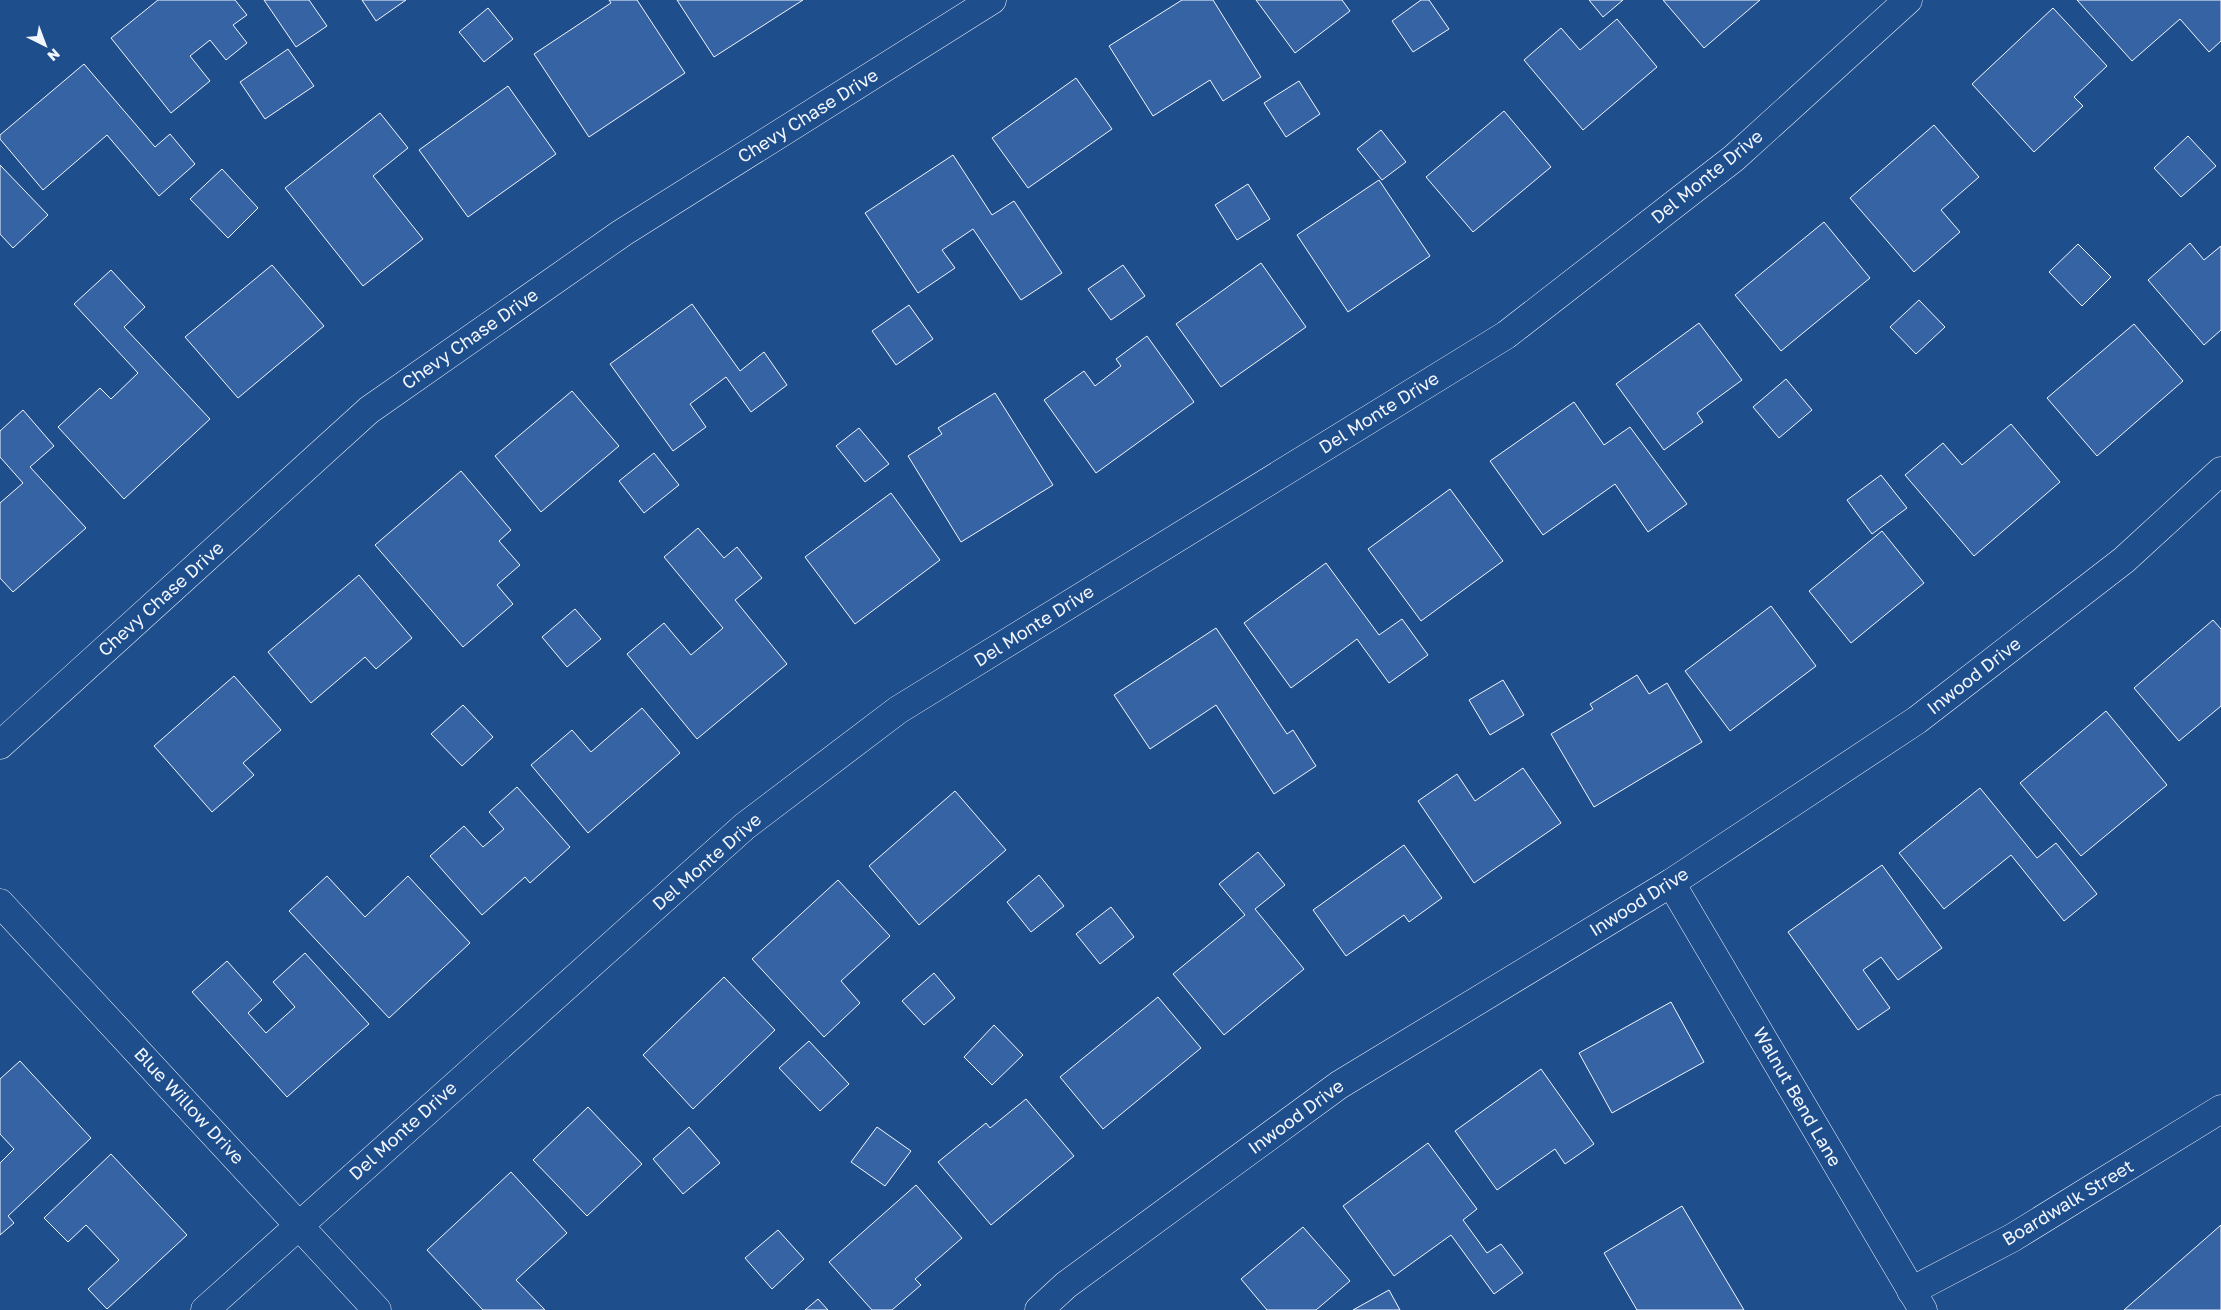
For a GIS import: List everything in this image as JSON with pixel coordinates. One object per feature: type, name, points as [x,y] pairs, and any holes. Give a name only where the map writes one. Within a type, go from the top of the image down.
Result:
[{"type":"street","name":"Chevy Chase Drive","points":[[0,745],[369,410],[622,233],[992,0]]},
{"type":"street","name":"Del Monte Drive","points":[[205,1310],[298,1224],[745,826],[898,710],[1506,335],[1734,158],[1908,0]]},
{"type":"street","name":"Inwood Drive","points":[[1039,1310],[1066,1285],[1338,1085],[1671,883],[1917,720],[2124,560],[2221,471]]},
{"type":"street","name":"Walnut Bend Lane","points":[[1671,883],[1917,1301]]},
{"type":"street","name":"Blue Willow Drive","points":[[0,903],[377,1310]]},
{"type":"street","name":"Boardwalk Street","points":[[1917,1301],[2012,1238],[2221,1109]]},
{"type":"building","points":[[158,0],[235,0],[247,15],[233,25],[247,43],[226,60],[210,40],[190,56],[210,81],[171,113],[111,38]]},
{"type":"building","points":[[264,0],[309,0],[327,26],[296,47]]},
{"type":"building","points":[[362,0],[406,0],[376,21]]},
{"type":"building","points":[[609,0],[637,0],[685,73],[589,137],[534,54],[611,3]]},
{"type":"building","points":[[677,0],[803,0],[714,57]]},
{"type":"building","points":[[1182,0],[1213,0],[1261,77],[1223,101],[1210,80],[1153,116],[1109,46]]},
{"type":"building","points":[[1256,0],[1342,0],[1350,11],[1295,53]]},
{"type":"building","points":[[1421,0],[1429,0],[1449,29],[1413,52],[1392,21]]},
{"type":"building","points":[[1589,0],[1623,0],[1603,17]]},
{"type":"building","points":[[1663,0],[1760,0],[1704,48]]},
{"type":"building","points":[[2077,0],[2221,0],[2221,41],[2209,52],[2180,19],[2132,61]]},
{"type":"building","points":[[488,8],[513,39],[484,62],[459,32]]},
{"type":"building","points":[[2053,8],[2107,66],[2074,97],[2083,106],[2034,152],[1972,84]]},
{"type":"building","points":[[1617,19],[1657,67],[1583,130],[1524,60],[1561,28],[1580,50]]},
{"type":"building","points":[[288,49],[314,86],[265,119],[240,82]]},
{"type":"building","points":[[84,64],[155,147],[170,134],[195,164],[159,196],[107,135],[43,190],[0,139],[0,135]]},
{"type":"building","points":[[1076,78],[1112,129],[1028,188],[992,138]]},
{"type":"building","points":[[1299,81],[1320,114],[1286,137],[1264,103]]},
{"type":"building","points":[[508,86],[556,154],[468,217],[419,150]]},
{"type":"building","points":[[1504,111],[1551,167],[1473,232],[1426,177]]},
{"type":"building","points":[[380,113],[408,148],[373,176],[423,239],[363,286],[285,188]]},
{"type":"building","points":[[1934,125],[1979,177],[1941,210],[1960,232],[1914,272],[1850,198]]},
{"type":"building","points":[[1381,130],[1406,162],[1382,180],[1357,149]]},
{"type":"building","points":[[2188,136],[2216,166],[2181,197],[2154,168]]},
{"type":"building","points":[[953,155],[992,215],[1014,201],[1062,273],[1021,300],[973,229],[942,250],[955,268],[918,293],[865,213]]},
{"type":"building","points":[[0,165],[48,215],[13,248],[0,234]]},
{"type":"building","points":[[222,169],[258,208],[228,238],[190,199]]},
{"type":"building","points":[[1379,180],[1430,256],[1348,312],[1297,235]]},
{"type":"building","points":[[1248,184],[1270,219],[1237,240],[1215,205]]},
{"type":"building","points":[[1824,222],[1870,278],[1781,351],[1735,295]]},
{"type":"building","points":[[2190,243],[2204,260],[2221,246],[2221,330],[2204,345],[2148,280]]},
{"type":"building","points":[[2078,244],[2111,277],[2082,306],[2049,272]]},
{"type":"building","points":[[1261,263],[1306,327],[1221,387],[1176,324]]},
{"type":"building","points":[[272,265],[324,326],[238,398],[185,337]]},
{"type":"building","points":[[1123,265],[1145,296],[1111,320],[1088,289]]},
{"type":"building","points":[[111,270],[145,307],[124,327],[210,419],[124,499],[58,427],[100,388],[111,399],[138,373],[74,304]]},
{"type":"building","points":[[1919,300],[1945,327],[1916,354],[1890,327]]},
{"type":"building","points":[[692,304],[740,371],[764,352],[787,385],[751,412],[726,377],[690,404],[706,427],[673,451],[610,364]]},
{"type":"building","points":[[909,305],[933,339],[896,365],[872,331]]},
{"type":"building","points":[[1699,323],[1742,380],[1697,413],[1703,422],[1664,450],[1616,384]]},
{"type":"building","points":[[2134,324],[2183,381],[2097,456],[2047,398]]},
{"type":"building","points":[[1147,336],[1194,402],[1096,473],[1044,400],[1084,371],[1095,386],[1121,366],[1116,359]]},
{"type":"building","points":[[1786,379],[1812,410],[1779,438],[1753,407]]},
{"type":"building","points":[[572,391],[619,446],[541,512],[495,456]]},
{"type":"building","points":[[995,393],[1053,485],[961,542],[908,456],[942,434],[938,428]]},
{"type":"building","points":[[1574,402],[1604,445],[1630,427],[1687,504],[1648,532],[1615,484],[1543,535],[1490,461]]},
{"type":"building","points":[[23,410],[54,446],[30,467],[86,528],[13,592],[0,578],[0,503],[23,483],[0,457],[0,431]]},
{"type":"building","points":[[2011,424],[2060,482],[1974,556],[1905,475],[1943,443],[1962,465]]},
{"type":"building","points":[[859,428],[889,464],[865,482],[836,446]]},
{"type":"building","points":[[654,453],[679,485],[644,513],[619,481]]},
{"type":"building","points":[[461,471],[511,530],[499,541],[520,565],[497,585],[513,604],[463,647],[375,545]]},
{"type":"building","points":[[1881,475],[1907,508],[1872,534],[1847,500]]},
{"type":"building","points":[[1450,489],[1503,561],[1421,621],[1368,549]]},
{"type":"building","points":[[891,493],[940,560],[855,624],[805,557]]},
{"type":"building","points":[[698,528],[724,558],[737,547],[762,578],[735,600],[787,664],[697,739],[627,654],[664,623],[691,655],[723,628],[664,557]]},
{"type":"building","points":[[1882,531],[1924,583],[1851,643],[1809,591]]},
{"type":"building","points":[[1326,563],[1379,635],[1402,619],[1428,655],[1389,683],[1357,639],[1291,688],[1244,623]]},
{"type":"building","points":[[359,575],[412,638],[376,669],[365,657],[311,703],[268,652]]},
{"type":"building","points":[[1771,606],[1816,666],[1730,731],[1685,671]]},
{"type":"building","points":[[575,609],[601,639],[567,667],[542,637]]},
{"type":"building","points":[[2213,620],[2221,629],[2221,706],[2179,741],[2134,688]]},
{"type":"building","points":[[1216,628],[1287,734],[1293,730],[1316,766],[1274,794],[1216,705],[1150,749],[1114,695]]},
{"type":"building","points":[[1637,675],[1649,694],[1667,683],[1702,742],[1594,807],[1551,734],[1593,709],[1590,704]]},
{"type":"building","points":[[234,676],[281,730],[243,763],[254,775],[212,812],[154,746]]},
{"type":"building","points":[[1503,680],[1524,715],[1490,735],[1469,700]]},
{"type":"building","points":[[463,705],[493,737],[462,766],[431,734]]},
{"type":"building","points":[[642,708],[680,753],[588,833],[531,765],[572,730],[591,752]]},
{"type":"building","points":[[2106,711],[2167,785],[2081,856],[2020,783]]},
{"type":"building","points":[[1523,768],[1561,823],[1474,883],[1418,801],[1457,774],[1475,801]]},
{"type":"building","points":[[517,787],[570,847],[530,883],[525,877],[482,915],[430,856],[464,826],[483,847],[504,829],[489,812]]},
{"type":"building","points":[[1980,788],[2037,858],[2056,843],[2097,894],[2064,921],[2011,855],[1944,909],[1899,853]]},
{"type":"building","points":[[955,791],[1006,850],[919,925],[869,866]]},
{"type":"building","points":[[1404,845],[1442,898],[1409,922],[1404,915],[1346,956],[1313,910]]},
{"type":"building","points":[[1258,852],[1285,885],[1255,909],[1304,969],[1224,1035],[1173,974],[1245,915],[1219,884]]},
{"type":"building","points":[[1882,865],[1942,948],[1898,980],[1881,957],[1863,970],[1890,1008],[1858,1030],[1788,932]]},
{"type":"building","points":[[1039,875],[1064,906],[1031,932],[1007,902]]},
{"type":"building","points":[[327,876],[365,917],[408,876],[470,943],[389,1018],[289,911]]},
{"type":"building","points":[[838,880],[890,936],[841,981],[860,1003],[824,1037],[752,959]]},
{"type":"building","points":[[1111,907],[1134,937],[1100,964],[1076,934]]},
{"type":"building","points":[[305,953],[369,1024],[287,1097],[192,992],[227,961],[262,1000],[248,1013],[266,1033],[295,1007],[273,982]]},
{"type":"building","points":[[934,973],[955,998],[924,1025],[902,1001]]},
{"type":"building","points":[[724,977],[775,1030],[693,1109],[643,1055]]},
{"type":"building","points":[[1158,997],[1201,1048],[1103,1129],[1060,1077]]},
{"type":"building","points":[[1671,1002],[1704,1062],[1612,1113],[1579,1053]]},
{"type":"building","points":[[994,1025],[1023,1055],[992,1085],[964,1057]]},
{"type":"building","points":[[809,1041],[849,1084],[820,1111],[779,1068]]},
{"type":"building","points":[[20,1061],[91,1138],[8,1216],[14,1223],[0,1235],[0,1163],[14,1149],[0,1134],[0,1079]]},
{"type":"building","points":[[1541,1069],[1594,1144],[1565,1164],[1555,1149],[1497,1190],[1455,1131]]},
{"type":"building","points":[[1026,1099],[1074,1156],[991,1225],[938,1162],[986,1123],[990,1128]]},
{"type":"building","points":[[588,1107],[642,1164],[587,1216],[533,1160]]},
{"type":"building","points":[[689,1127],[720,1163],[683,1194],[653,1159]]},
{"type":"building","points":[[877,1127],[911,1151],[885,1186],[851,1162]]},
{"type":"building","points":[[1428,1143],[1477,1209],[1463,1220],[1487,1253],[1501,1244],[1523,1273],[1494,1294],[1451,1235],[1394,1276],[1343,1206]]},
{"type":"building","points":[[111,1154],[187,1235],[107,1309],[88,1289],[119,1260],[86,1225],[68,1242],[44,1218]]},
{"type":"building","points":[[511,1172],[567,1233],[516,1280],[545,1310],[483,1310],[427,1250]]},
{"type":"building","points":[[916,1185],[962,1238],[915,1279],[921,1285],[892,1310],[872,1310],[829,1262]]},
{"type":"building","points":[[1682,1206],[1744,1310],[1637,1310],[1604,1253]]},
{"type":"building","points":[[2221,1225],[2221,1310],[2124,1310]]},
{"type":"building","points":[[1303,1227],[1350,1281],[1316,1310],[1267,1310],[1241,1279]]},
{"type":"building","points":[[778,1230],[804,1259],[772,1289],[745,1258]]},
{"type":"building","points":[[1389,1290],[1400,1310],[1353,1310]]},
{"type":"building","points":[[818,1299],[828,1310],[805,1310]]}]
